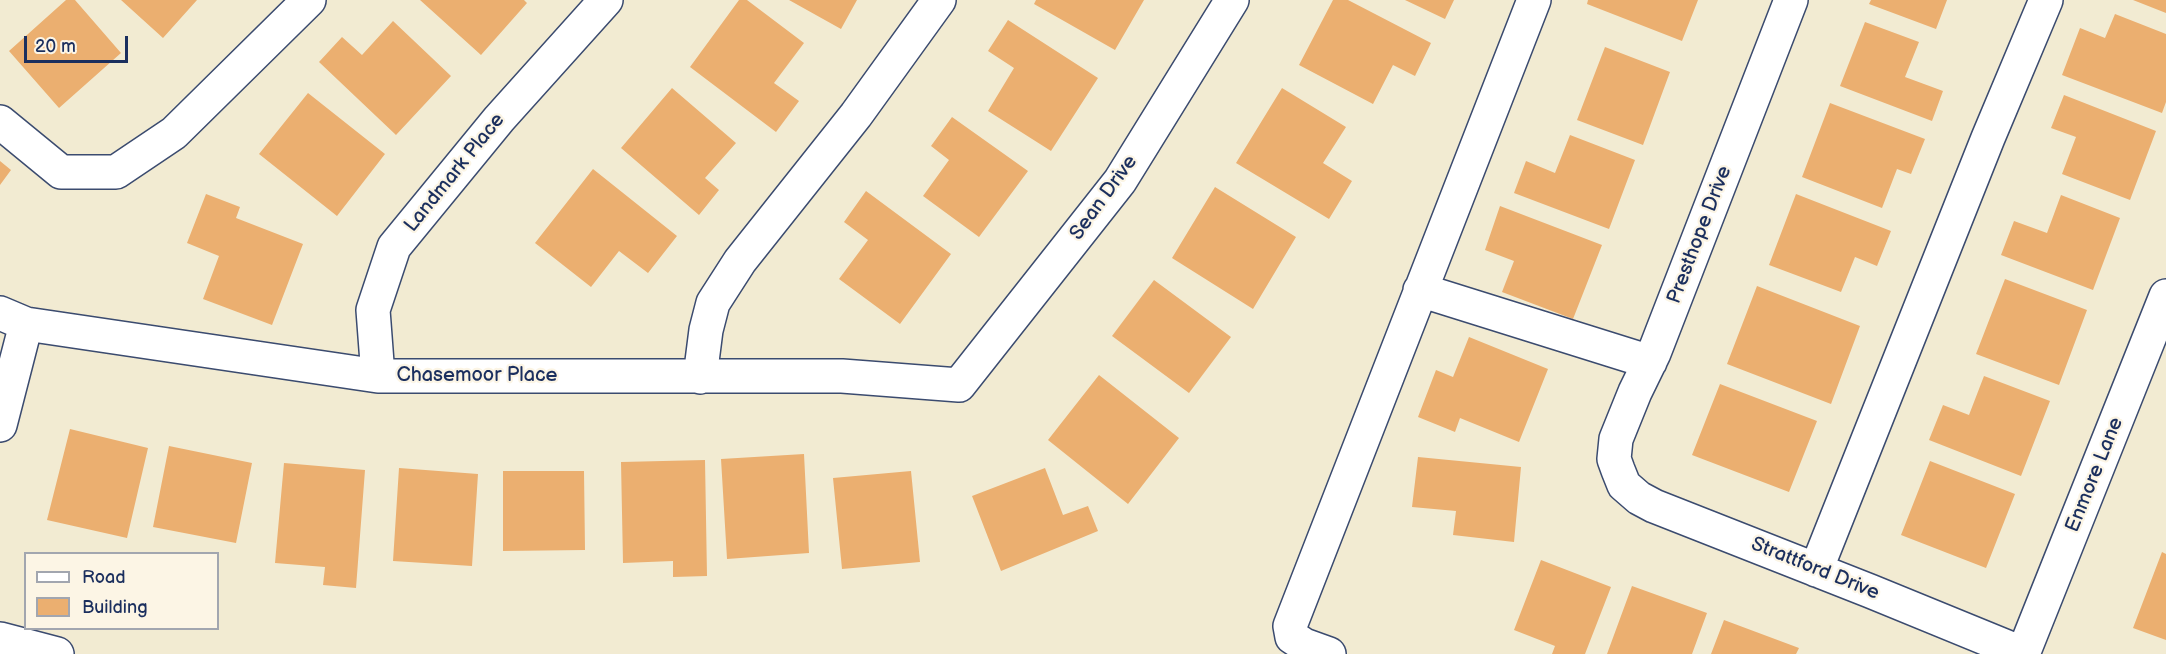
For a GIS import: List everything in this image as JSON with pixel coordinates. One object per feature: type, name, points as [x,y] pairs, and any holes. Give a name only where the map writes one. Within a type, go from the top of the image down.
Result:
[{"type":"street","points":[[0,122],[61,172],[116,172],[174,133],[309,0]]},
{"type":"street","name":"Landmark Place","points":[[378,376],[373,310],[394,247],[499,118],[606,0]]},
{"type":"street","points":[[700,376],[706,330],[713,303],[740,261],[856,115],[939,0]]},
{"type":"street","name":"Sean Drive","points":[[959,385],[1120,181],[1232,0]]},
{"type":"street","points":[[1329,654],[1304,645],[1292,637],[1290,626],[1534,0]]},
{"type":"street","name":"Presthope Drive","points":[[1618,470],[1614,459],[1616,440],[1650,362],[1791,0]]},
{"type":"street","points":[[1816,570],[1988,138],[2046,0]]},
{"type":"street","points":[[1420,290],[1650,362]]},
{"type":"street","name":"Enmore Lane","points":[[2024,654],[2166,296]]},
{"type":"street","points":[[0,425],[13,319]]},
{"type":"street","name":"Chasemoor Place","points":[[13,319],[378,376],[842,376],[959,385]]},
{"type":"street","name":"Strattford Drive","points":[[1618,470],[1624,485],[1639,498],[1654,506],[2024,654]]},
{"type":"street","points":[[0,639],[57,654]]},
{"type":"building","points":[[66,0],[75,0],[121,53],[59,108],[9,51]]},
{"type":"building","points":[[121,0],[197,0],[163,38]]},
{"type":"building","points":[[420,0],[524,0],[527,3],[481,55]]},
{"type":"building","points":[[739,0],[747,0],[804,43],[774,83],[799,101],[776,132],[690,67]]},
{"type":"building","points":[[789,0],[857,0],[841,29]]},
{"type":"building","points":[[1036,0],[1144,0],[1115,50],[1034,4]]},
{"type":"building","points":[[1333,0],[1348,0],[1431,43],[1415,76],[1393,65],[1373,104],[1299,65]]},
{"type":"building","points":[[1405,0],[1454,0],[1445,19]]},
{"type":"building","points":[[1588,0],[1698,0],[1682,41],[1587,4]]},
{"type":"building","points":[[1871,0],[1947,0],[1936,29],[1869,4]]},
{"type":"building","points":[[2133,0],[2166,0],[2166,13]]},
{"type":"building","points":[[2115,14],[2166,34],[2166,102],[2162,113],[2062,75],[2080,28],[2105,38]]},
{"type":"building","points":[[1008,20],[1098,78],[1051,151],[988,111],[1014,68],[988,51]]},
{"type":"building","points":[[393,21],[451,76],[396,135],[319,62],[342,37],[362,55]]},
{"type":"building","points":[[1865,22],[1919,42],[1905,77],[1943,91],[1932,121],[1840,86]]},
{"type":"building","points":[[1605,47],[1670,72],[1643,145],[1577,120]]},
{"type":"building","points":[[672,88],[736,143],[705,178],[719,190],[699,215],[621,148]]},
{"type":"building","points":[[1282,88],[1346,127],[1323,163],[1352,181],[1329,219],[1236,163]]},
{"type":"building","points":[[308,93],[385,154],[337,216],[259,154]]},
{"type":"building","points":[[2064,95],[2156,131],[2130,200],[2062,174],[2076,137],[2051,128]]},
{"type":"building","points":[[1830,103],[1925,139],[1911,174],[1897,169],[1882,208],[1802,177]]},
{"type":"building","points":[[952,117],[1028,171],[979,237],[923,196],[949,160],[931,146]]},
{"type":"building","points":[[1570,135],[1635,160],[1609,229],[1514,193],[1526,161],[1555,173]]},
{"type":"building","points":[[0,161],[11,170],[0,185]]},
{"type":"building","points":[[593,169],[677,236],[648,273],[619,251],[591,287],[535,243]]},
{"type":"building","points":[[1215,187],[1296,237],[1253,309],[1172,258]]},
{"type":"building","points":[[866,191],[951,254],[900,324],[839,279],[868,240],[844,222]]},
{"type":"building","points":[[206,194],[240,207],[236,218],[303,244],[272,325],[203,299],[219,256],[187,243]]},
{"type":"building","points":[[1796,194],[1891,231],[1877,266],[1855,257],[1841,292],[1769,265]]},
{"type":"building","points":[[2061,195],[2120,218],[2093,290],[2001,255],[2014,221],[2047,233]]},
{"type":"building","points":[[1500,206],[1602,245],[1573,319],[1502,292],[1514,261],[1485,250]]},
{"type":"building","points":[[2005,279],[2087,310],[2059,385],[1976,354]]},
{"type":"building","points":[[1154,280],[1231,337],[1189,393],[1112,336]]},
{"type":"building","points":[[1757,286],[1860,326],[1831,404],[1727,364]]},
{"type":"building","points":[[1469,337],[1548,369],[1519,442],[1460,418],[1455,432],[1418,417],[1436,370],[1453,377]]},
{"type":"building","points":[[1099,375],[1179,438],[1128,504],[1048,440]]},
{"type":"building","points":[[1984,376],[2050,401],[2021,476],[1929,440],[1943,405],[1969,415]]},
{"type":"building","points":[[1720,384],[1817,421],[1789,492],[1692,455]]},
{"type":"building","points":[[70,429],[148,448],[127,538],[47,520]]},
{"type":"building","points":[[169,446],[252,463],[236,543],[153,527]]},
{"type":"building","points":[[804,454],[809,553],[727,559],[721,459]]},
{"type":"building","points":[[1418,457],[1521,467],[1514,542],[1453,535],[1456,511],[1412,507]]},
{"type":"building","points":[[705,460],[707,576],[673,577],[673,561],[623,563],[621,462]]},
{"type":"building","points":[[1930,461],[2015,494],[1986,568],[1901,535]]},
{"type":"building","points":[[284,463],[365,470],[356,588],[323,585],[325,567],[275,563]]},
{"type":"building","points":[[399,468],[478,474],[472,566],[393,561]]},
{"type":"building","points":[[1045,468],[1063,515],[1088,506],[1098,531],[1001,571],[972,496]]},
{"type":"building","points":[[503,471],[584,471],[585,550],[503,551]]},
{"type":"building","points":[[911,471],[920,562],[842,569],[833,478]]},
{"type":"building","points":[[2162,552],[2166,554],[2166,640],[2133,628]]},
{"type":"building","points":[[1541,560],[1611,587],[1585,654],[1552,654],[1555,646],[1514,630]]},
{"type":"building","points":[[1632,586],[1707,613],[1692,654],[1607,654]]},
{"type":"building","points":[[1724,620],[1799,648],[1796,654],[1711,654]]}]
